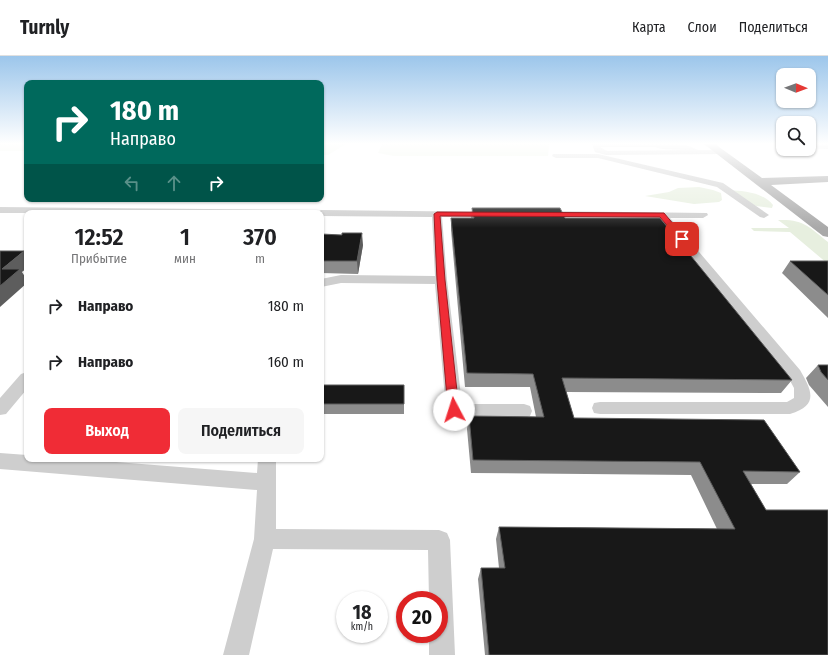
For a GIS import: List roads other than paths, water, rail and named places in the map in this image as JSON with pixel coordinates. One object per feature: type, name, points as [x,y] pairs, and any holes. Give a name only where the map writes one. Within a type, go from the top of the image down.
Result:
[{"type":"main road","points":[[747,172],[828,233]]},
{"type":"main road","points":[[759,182],[828,178]]},
{"type":"lane","points":[[665,172],[720,185],[764,215]]},
{"type":"lane","points":[[0,210],[24,210]]},
{"type":"lane","points":[[324,213],[507,214]]},
{"type":"lane","points":[[437,214],[441,280],[454,410],[524,411]]},
{"type":"lane","points":[[530,214],[703,215]]},
{"type":"lane","points":[[600,408],[790,408],[802,401],[802,388],[794,374],[662,215]]},
{"type":"lane","points":[[324,282],[341,279],[441,280]]},
{"type":"lane","points":[[0,409],[24,381]]},
{"type":"lane","points":[[0,461],[267,482]]},
{"type":"lane","points":[[236,655],[265,539],[266,462]]},
{"type":"lane","points":[[265,539],[439,540],[442,655]]}]
